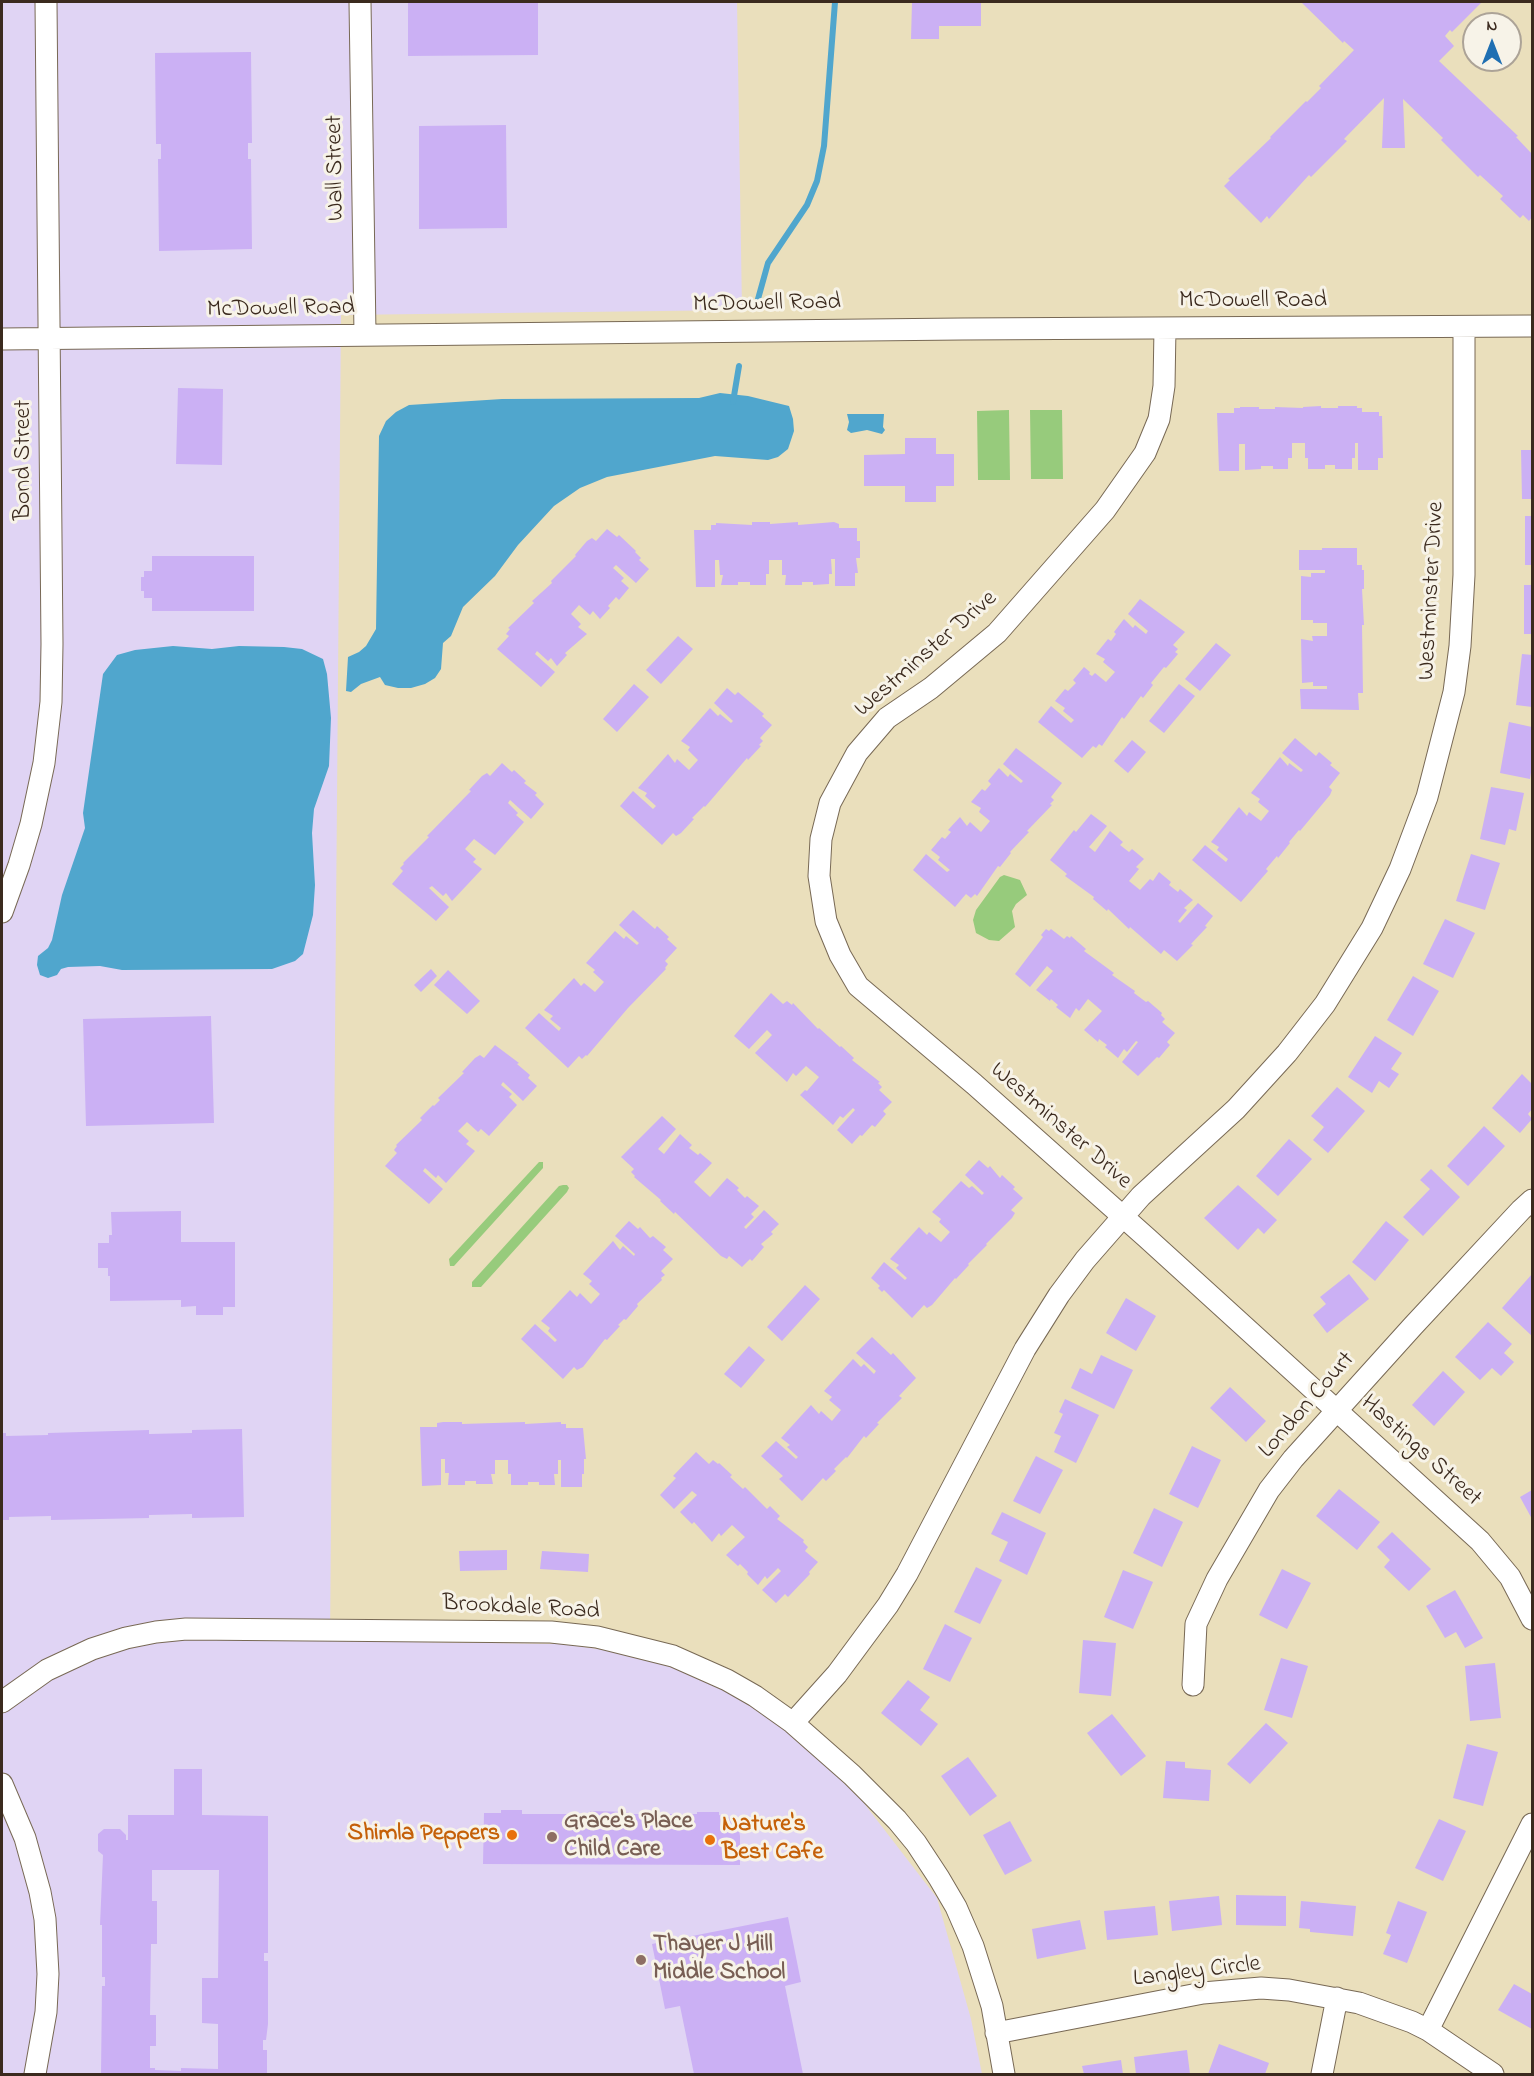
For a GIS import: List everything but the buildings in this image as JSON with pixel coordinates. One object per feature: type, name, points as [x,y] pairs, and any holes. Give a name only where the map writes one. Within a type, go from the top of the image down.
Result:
[{"type":"street","name":"Bond Street","points":[[2,912],[31,824],[44,763],[51,702],[46,2]]},
{"type":"street","name":"Wall Street","points":[[360,2],[365,334]]},
{"type":"street","name":"McDowell Road","points":[[2,339],[365,334],[1533,326]]},
{"type":"street","name":"Westminster Drive","points":[[793,1722],[843,1666],[888,1605],[907,1574],[1025,1349],[1059,1295],[1122,1216],[1168,1170],[1244,1101],[1306,1029],[1341,980],[1372,928],[1413,838],[1427,797],[1447,726],[1460,646],[1464,575],[1464,327]]},
{"type":"street","name":"Westminster Drive","points":[[1122,1216],[974,1084],[858,986],[840,955],[826,921],[819,876],[821,839],[830,803],[857,753],[887,718],[931,687],[997,633],[1105,510],[1145,453],[1159,419],[1164,386],[1165,328]]},
{"type":"street","name":"London Court","points":[[1193,1685],[1196,1624],[1217,1579],[1269,1490],[1420,1317],[1533,1200]]},
{"type":"street","name":"Hastings Street","points":[[1122,1216],[1480,1541],[1510,1577],[1527,1592],[1533,1619]]},
{"type":"street","name":"Brookdale Road","points":[[2,1702],[24,1684],[71,1658],[126,1638],[186,1629],[551,1632],[597,1637],[673,1656],[736,1685],[793,1722],[852,1774],[897,1820],[939,1878],[973,1946],[992,2006],[1004,2074]]},
{"type":"street","points":[[2,1784],[28,1847],[45,1919],[48,1974],[46,2012],[34,2074]]},
{"type":"street","points":[[1428,2030],[1533,1824]]},
{"type":"street","name":"Langley Circle","points":[[996,2033],[1203,1993],[1261,1988],[1289,1990],[1365,2005],[1412,2022],[1428,2030],[1493,2074]]},
{"type":"street","points":[[1322,2074],[1337,1998]]},
{"type":"shaded area","points":[[2,2],[737,2],[742,310],[341,315],[330,1641],[563,1644],[640,1655],[713,1684],[791,1730],[863,1802],[937,1898],[971,2019],[982,2074],[2,2074]]},
{"type":"green space","points":[[1009,410],[1010,480],[978,480],[977,411]]},
{"type":"green space","points":[[1030,410],[1062,410],[1063,479],[1031,479]]},
{"type":"green space","points":[[1004,875],[1020,880],[1027,895],[1016,904],[1012,911],[1015,927],[999,941],[989,940],[976,933],[973,920],[976,910],[1000,877]]},
{"type":"green space","points":[[539,1162],[543,1162],[543,1168],[454,1266],[450,1266],[449,1259]]},
{"type":"green space","points":[[559,1186],[569,1188],[567,1192],[481,1287],[472,1287],[472,1282]]},
{"type":"water","points":[[720,393],[748,396],[789,406],[794,431],[788,449],[778,457],[768,460],[715,456],[607,477],[580,488],[554,506],[518,545],[495,576],[463,607],[451,636],[443,643],[441,669],[435,678],[411,688],[398,688],[385,685],[380,677],[361,684],[351,692],[346,691],[348,657],[366,646],[376,629],[379,436],[386,421],[396,412],[409,405],[502,399],[699,398]]},
{"type":"water","points":[[847,414],[884,414],[883,427],[885,430],[882,434],[867,430],[851,433],[847,430],[849,422]]},
{"type":"water","points":[[173,646],[212,649],[239,646],[284,647],[302,649],[323,659],[327,674],[331,718],[329,766],[314,809],[313,915],[303,954],[295,961],[272,969],[122,970],[100,966],[68,967],[48,978],[40,975],[37,965],[38,956],[48,948],[52,940],[62,895],[85,828],[83,813],[103,674],[117,655],[135,650]]},
{"type":"waterway","points":[[758,299],[768,263],[807,205],[817,181],[824,146],[835,2]]},
{"type":"waterway","points":[[733,402],[739,366]]},
{"type":"place","name":"Shimla Peppers","points":[[512,1835]]},
{"type":"place","name":"Grace's Place Child Care","points":[[552,1837]]},
{"type":"place","name":"Nature's Best Cafe","points":[[710,1840]]},
{"type":"place","name":"Thayer J Hill Middle School","points":[[641,1960]]}]
